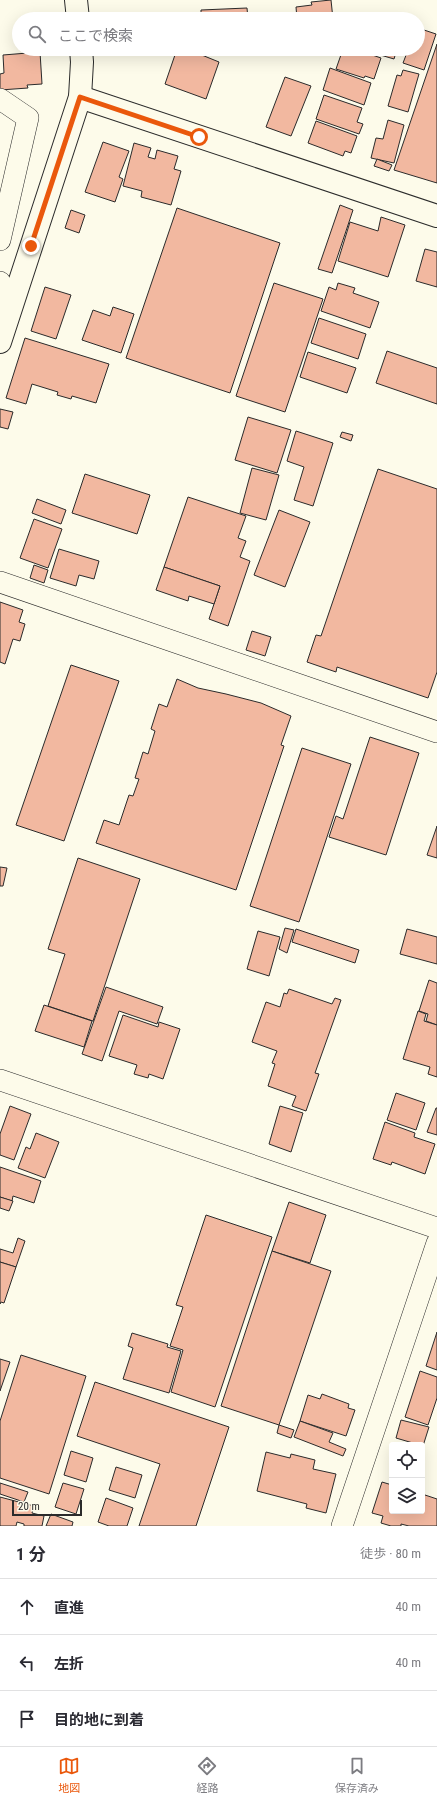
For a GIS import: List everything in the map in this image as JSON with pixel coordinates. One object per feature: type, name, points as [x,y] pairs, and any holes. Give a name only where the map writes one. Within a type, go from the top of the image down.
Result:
[{"type":"street","points":[[76,0],[77,12]]},
{"type":"street","points":[[1,339],[80,97],[82,56]]},
{"type":"street","points":[[80,97],[437,216]]},
{"type":"street","points":[[0,99],[28,118],[0,240]]},
{"type":"street","points":[[0,282],[1,339]]},
{"type":"street","points":[[0,582],[437,732]]},
{"type":"street","points":[[0,1080],[437,1228]]},
{"type":"street","points":[[342,1526],[437,1244]]},
{"type":"building","points":[[331,0],[332,12],[296,12],[296,7],[312,5],[311,2]]},
{"type":"building","points":[[247,8],[247,12],[201,12],[201,10]]},
{"type":"building","points":[[425,30],[436,34],[424,70],[403,63],[406,56],[425,56]]},
{"type":"building","points":[[437,44],[437,183],[394,170]]},
{"type":"building","points":[[3,55],[40,56],[42,84],[27,85],[28,88],[0,90],[0,74],[4,73]]},
{"type":"building","points":[[175,56],[204,56],[219,62],[206,99],[165,84]]},
{"type":"building","points":[[341,56],[375,56],[381,58],[374,79],[365,76],[364,78],[336,69]]},
{"type":"building","points":[[384,56],[395,56],[394,59]]},
{"type":"building","points":[[330,68],[371,83],[364,105],[323,90]]},
{"type":"building","points":[[403,70],[419,74],[408,112],[388,106],[397,75],[401,76]]},
{"type":"building","points":[[285,77],[311,86],[291,136],[266,127]]},
{"type":"building","points":[[324,95],[362,108],[357,122],[363,124],[359,134],[316,119]]},
{"type":"building","points":[[388,120],[404,125],[394,163],[371,158],[376,138],[383,139]]},
{"type":"building","points":[[316,121],[357,136],[351,153],[345,151],[343,156],[308,143]]},
{"type":"building","points":[[103,142],[129,151],[119,177],[123,179],[115,202],[85,192]]},
{"type":"building","points":[[134,143],[151,148],[148,157],[155,159],[157,150],[178,156],[174,169],[181,171],[171,205],[141,197],[142,191],[123,186]]},
{"type":"building","points":[[377,159],[392,165],[389,171],[374,166]]},
{"type":"building","points":[[340,205],[353,210],[332,273],[318,269]]},
{"type":"building","points":[[177,208],[280,243],[230,393],[126,358]]},
{"type":"building","points":[[71,210],[85,215],[79,233],[65,228]]},
{"type":"building","points":[[381,217],[405,225],[388,277],[338,261],[350,222],[378,231]]},
{"type":"building","points":[[425,249],[437,252],[437,287],[416,281]]},
{"type":"building","points":[[274,283],[323,299],[285,412],[236,396]]},
{"type":"building","points":[[338,283],[355,288],[353,293],[379,302],[370,328],[321,311],[329,287],[336,290]]},
{"type":"building","points":[[45,287],[71,295],[56,339],[31,331]]},
{"type":"building","points":[[113,307],[134,314],[121,353],[82,340],[93,310],[110,316]]},
{"type":"building","points":[[319,318],[366,334],[358,359],[311,343]]},
{"type":"building","points":[[25,338],[109,364],[96,403],[72,396],[71,399],[57,395],[58,392],[32,384],[26,404],[6,398]]},
{"type":"building","points":[[387,351],[437,368],[437,404],[376,383]]},
{"type":"building","points":[[308,352],[356,368],[347,393],[300,377]]},
{"type":"building","points":[[0,409],[13,412],[8,429],[0,427]]},
{"type":"building","points":[[248,417],[291,430],[277,473],[235,460]]},
{"type":"building","points":[[296,431],[333,443],[313,506],[294,500],[304,467],[287,461]]},
{"type":"building","points":[[342,432],[353,435],[351,441],[340,437]]},
{"type":"building","points":[[252,468],[279,475],[266,520],[240,513]]},
{"type":"building","points":[[378,469],[437,489],[437,672],[428,698],[337,667],[336,672],[307,662],[316,635],[321,636]]},
{"type":"building","points":[[85,474],[150,495],[137,534],[72,513]]},
{"type":"building","points":[[188,497],[246,516],[238,538],[246,541],[240,557],[250,561],[228,626],[209,619],[220,586],[164,567]]},
{"type":"building","points":[[37,499],[66,510],[61,524],[32,513]]},
{"type":"building","points":[[279,510],[310,522],[285,587],[254,575]]},
{"type":"building","points":[[34,519],[62,529],[48,568],[20,558]]},
{"type":"building","points":[[59,549],[99,561],[94,579],[79,575],[76,586],[50,578]]},
{"type":"building","points":[[34,565],[48,570],[44,583],[30,578]]},
{"type":"building","points":[[164,567],[220,586],[214,604],[189,596],[188,601],[156,590]]},
{"type":"building","points":[[0,602],[23,610],[19,622],[25,624],[20,641],[13,639],[5,664],[0,662]]},
{"type":"building","points":[[252,631],[271,637],[265,656],[246,650]]},
{"type":"building","points":[[71,665],[119,681],[64,841],[16,825]]},
{"type":"building","points":[[177,679],[198,688],[261,703],[291,716],[281,745],[284,746],[236,890],[96,843],[104,820],[119,825],[129,795],[133,796],[139,779],[135,778],[143,752],[148,754],[155,731],[151,729],[159,704],[167,707]]},
{"type":"building","points":[[370,737],[419,753],[386,855],[329,837],[336,816],[343,819]]},
{"type":"building","points":[[302,748],[351,764],[299,922],[250,906]]},
{"type":"building","points":[[437,826],[437,858],[427,855]]},
{"type":"building","points":[[78,858],[140,879],[93,1021],[48,1006],[65,954],[48,949]]},
{"type":"building","points":[[0,867],[7,868],[3,886],[0,886]]},
{"type":"building","points":[[285,928],[294,930],[287,953],[279,949]]},
{"type":"building","points":[[296,929],[359,950],[355,963],[292,942]]},
{"type":"building","points":[[407,929],[437,937],[437,964],[400,954]]},
{"type":"building","points":[[258,931],[280,937],[269,976],[247,969]]},
{"type":"building","points":[[429,980],[437,983],[437,1025],[426,1021],[428,1014],[419,1011]]},
{"type":"building","points":[[106,987],[163,1007],[157,1024],[119,1011],[102,1061],[82,1054]]},
{"type":"building","points":[[289,989],[332,1004],[335,998],[341,1000],[315,1073],[319,1074],[306,1111],[292,1106],[296,1096],[268,1086],[275,1064],[272,1063],[277,1051],[252,1042],[266,1002],[280,1007],[284,993],[287,994]]},
{"type":"building","points":[[44,1005],[92,1021],[84,1047],[35,1031]]},
{"type":"building","points":[[418,1011],[426,1014],[424,1021],[437,1025],[437,1077],[428,1074],[430,1067],[403,1059]]},
{"type":"building","points":[[123,1015],[158,1027],[159,1022],[180,1029],[163,1079],[149,1074],[148,1078],[134,1074],[137,1065],[109,1056]]},
{"type":"building","points":[[396,1093],[425,1103],[416,1130],[387,1120]]},
{"type":"building","points":[[10,1106],[31,1114],[14,1160],[0,1155],[0,1134]]},
{"type":"building","points":[[280,1106],[303,1113],[291,1152],[269,1144]]},
{"type":"building","points":[[437,1108],[437,1135],[427,1132]]},
{"type":"building","points":[[385,1122],[415,1133],[414,1137],[435,1144],[425,1174],[392,1162],[391,1165],[373,1159]]},
{"type":"building","points":[[36,1133],[59,1142],[45,1178],[18,1168],[26,1147],[30,1149]]},
{"type":"building","points":[[0,1167],[41,1181],[34,1203],[13,1196],[12,1201],[0,1197]]},
{"type":"building","points":[[0,1197],[13,1201],[9,1211],[0,1208]]},
{"type":"building","points":[[289,1202],[326,1215],[310,1263],[272,1251]]},
{"type":"building","points":[[206,1215],[272,1237],[215,1407],[171,1392],[183,1350],[170,1346],[183,1307],[176,1305]]},
{"type":"building","points":[[18,1238],[25,1241],[16,1267],[0,1262],[0,1249],[13,1253]]},
{"type":"building","points":[[272,1251],[331,1271],[279,1425],[221,1406]]},
{"type":"building","points":[[0,1262],[16,1267],[4,1303],[1,1302],[0,1304]]},
{"type":"building","points":[[437,1332],[437,1370],[426,1366]]},
{"type":"building","points":[[132,1333],[168,1344],[167,1347],[181,1351],[169,1393],[123,1379],[133,1348],[128,1346]]},
{"type":"building","points":[[21,1355],[86,1376],[49,1494],[0,1478],[0,1421]]},
{"type":"building","points":[[0,1359],[10,1362],[0,1391]]},
{"type":"building","points":[[420,1371],[437,1377],[437,1398],[428,1425],[405,1417]]},
{"type":"building","points":[[95,1382],[229,1427],[196,1526],[139,1526],[160,1464],[77,1436]]},
{"type":"building","points":[[322,1394],[349,1404],[348,1408],[355,1410],[346,1436],[300,1421],[308,1395],[320,1399]]},
{"type":"building","points":[[401,1420],[429,1427],[424,1442],[410,1442],[396,1438]]},
{"type":"building","points":[[300,1421],[333,1433],[329,1442],[346,1449],[343,1456],[294,1437]]},
{"type":"building","points":[[279,1425],[294,1430],[291,1438],[277,1433]]},
{"type":"building","points":[[71,1451],[93,1458],[86,1482],[64,1475]]},
{"type":"building","points":[[266,1452],[290,1458],[291,1454],[315,1460],[313,1469],[336,1474],[326,1513],[306,1508],[307,1504],[257,1491]]},
{"type":"building","points":[[116,1467],[142,1475],[135,1498],[109,1490]]},
{"type":"building","points":[[382,1482],[389,1484],[389,1514],[425,1514],[425,1495],[437,1499],[437,1526],[409,1526],[401,1524],[401,1526],[391,1526],[381,1523],[383,1516],[372,1513]]},
{"type":"building","points":[[0,1483],[28,1492],[24,1502],[0,1494]]},
{"type":"building","points":[[63,1483],[84,1489],[76,1514],[55,1507]]},
{"type":"building","points":[[0,1497],[34,1506],[32,1513],[44,1516],[42,1526],[24,1526],[24,1524],[17,1522],[16,1526],[0,1526]]},
{"type":"building","points":[[106,1498],[133,1508],[127,1526],[109,1526],[98,1522]]},
{"type":"building","points":[[51,1514],[73,1522],[72,1526],[46,1526]]},
{"type":"route","points":[[31,246],[80,97],[199,137]]}]
